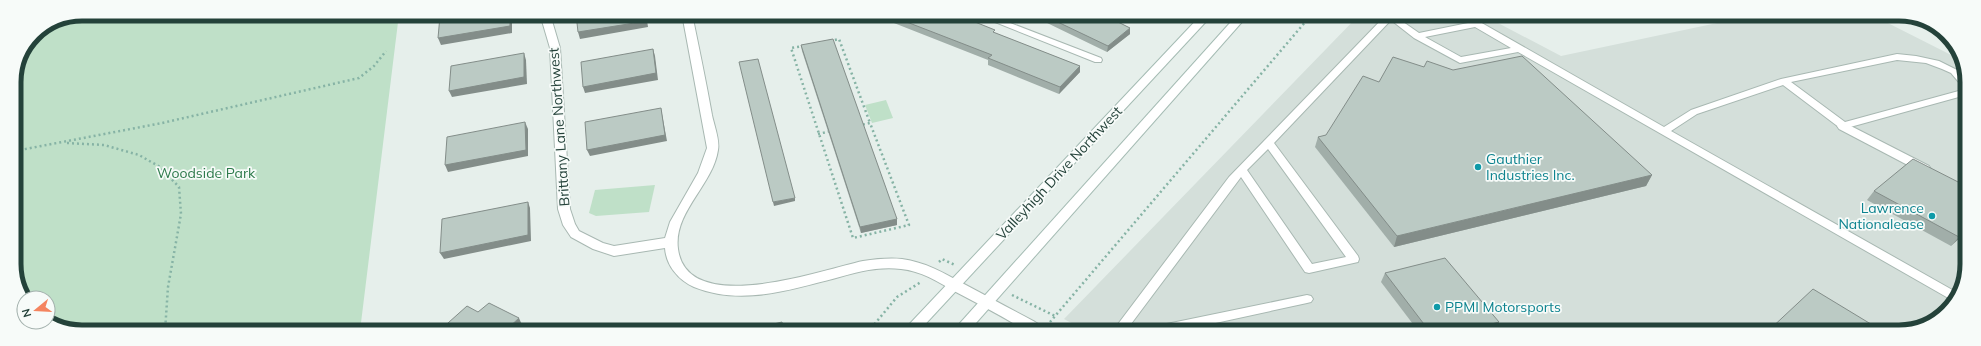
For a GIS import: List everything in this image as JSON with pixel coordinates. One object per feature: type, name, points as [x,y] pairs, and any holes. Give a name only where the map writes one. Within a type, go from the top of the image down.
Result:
[{"type":"street","name":"Brittany Lane Northwest","points":[[547,21],[555,48],[564,209],[569,225],[575,234],[598,246],[614,251],[670,242]]},
{"type":"street","points":[[688,21],[713,148],[707,170],[676,221],[670,242],[674,261],[680,270],[700,285],[724,292],[759,290],[862,266],[892,263],[921,268],[986,302],[1035,325]]},
{"type":"street","name":"Valleyhigh Drive Northwest","points":[[916,325],[1201,21]]},
{"type":"street","points":[[965,325],[1238,21]]},
{"type":"street","points":[[1843,126],[1939,176]]},
{"type":"lane","points":[[997,21],[1098,60]]},
{"type":"lane","points":[[1123,325],[1233,179],[1386,21]]},
{"type":"lane","points":[[1399,21],[1416,36],[1460,60],[1518,48]]},
{"type":"lane","points":[[1470,21],[1951,295]]},
{"type":"lane","points":[[1416,36],[1475,24]]},
{"type":"lane","points":[[1664,131],[1694,112],[1784,82],[1897,57],[1916,58],[1944,67],[1960,77]]},
{"type":"lane","points":[[1784,82],[1843,126],[1960,94]]},
{"type":"lane","points":[[1242,170],[1309,269],[1354,258],[1268,142]]},
{"type":"lane","points":[[1185,325],[1307,299]]},
{"type":"path","points":[[1046,325],[1306,21]]},
{"type":"path","points":[[805,45],[791,48],[852,238],[909,226],[839,39],[825,42]]},
{"type":"path","points":[[21,150],[170,121],[359,78],[374,66],[386,51]]},
{"type":"path","points":[[855,126],[870,124]]},
{"type":"path","points":[[818,134],[833,131]]},
{"type":"path","points":[[63,143],[104,145],[135,153],[159,166],[179,187],[181,214],[168,287],[165,325]]},
{"type":"path","points":[[874,325],[898,297],[906,290],[916,288]]},
{"type":"shaded area","points":[[1353,21],[1494,21],[1561,56],[1727,21],[1884,21],[1955,57],[1957,62],[1960,82],[1959,272],[1957,284],[1947,301],[1930,317],[1919,322],[1899,325],[1075,325],[1064,319]]},
{"type":"green space","name":"Woodside Park","points":[[82,21],[398,21],[361,325],[82,325],[62,322],[56,319],[56,290],[27,290],[22,276],[21,264],[21,82],[22,70],[26,59],[31,48],[39,39],[48,31],[59,26],[70,22]]},
{"type":"green space","points":[[886,100],[893,118],[872,123],[865,105]]},
{"type":"green space","points":[[655,185],[649,212],[596,216],[589,213],[595,190]]},
{"type":"building","points":[[440,21],[510,21],[510,26],[438,38]]},
{"type":"building","points":[[577,21],[647,21],[578,32]]},
{"type":"building","points":[[904,21],[972,21],[995,30],[993,32],[1080,66],[1060,87],[988,58],[992,55]]},
{"type":"building","points":[[1056,21],[1116,21],[1130,28],[1108,46]]},
{"type":"building","points":[[833,39],[897,219],[860,227],[801,45]]},
{"type":"building","points":[[653,49],[656,73],[583,87],[581,62]]},
{"type":"building","points":[[524,53],[524,77],[449,91],[451,66]]},
{"type":"building","name":"Gauthier Industries Inc.","points":[[1522,56],[1652,175],[1397,236],[1318,137],[1326,135],[1363,76],[1379,82],[1393,57],[1424,67],[1427,61],[1453,70]]},
{"type":"building","points":[[758,59],[795,198],[773,202],[739,62]]},
{"type":"building","points":[[661,108],[665,135],[587,150],[585,122]]},
{"type":"building","points":[[525,122],[526,150],[445,165],[447,137]]},
{"type":"building","name":"Lawrence Nationalease","points":[[1913,159],[1960,183],[1960,236],[1959,237],[1874,191]]},
{"type":"building","points":[[528,202],[528,235],[440,253],[442,219]]},
{"type":"building","name":"PPMI Motorsports","points":[[1445,258],[1499,322],[1488,325],[1425,325],[1385,273]]},
{"type":"building","points":[[1813,289],[1872,325],[1774,325]]},
{"type":"building","points":[[489,303],[519,318],[511,325],[446,325],[467,306],[478,312]]},
{"type":"building","points":[[782,322],[783,325],[770,325]]},
{"type":"place","name":"Gauthier Industries Inc.","points":[[1478,167]]},
{"type":"place","name":"Lawrence Nationalease","points":[[1932,216]]},
{"type":"place","name":"PPMI Motorsports","points":[[1437,307]]}]
